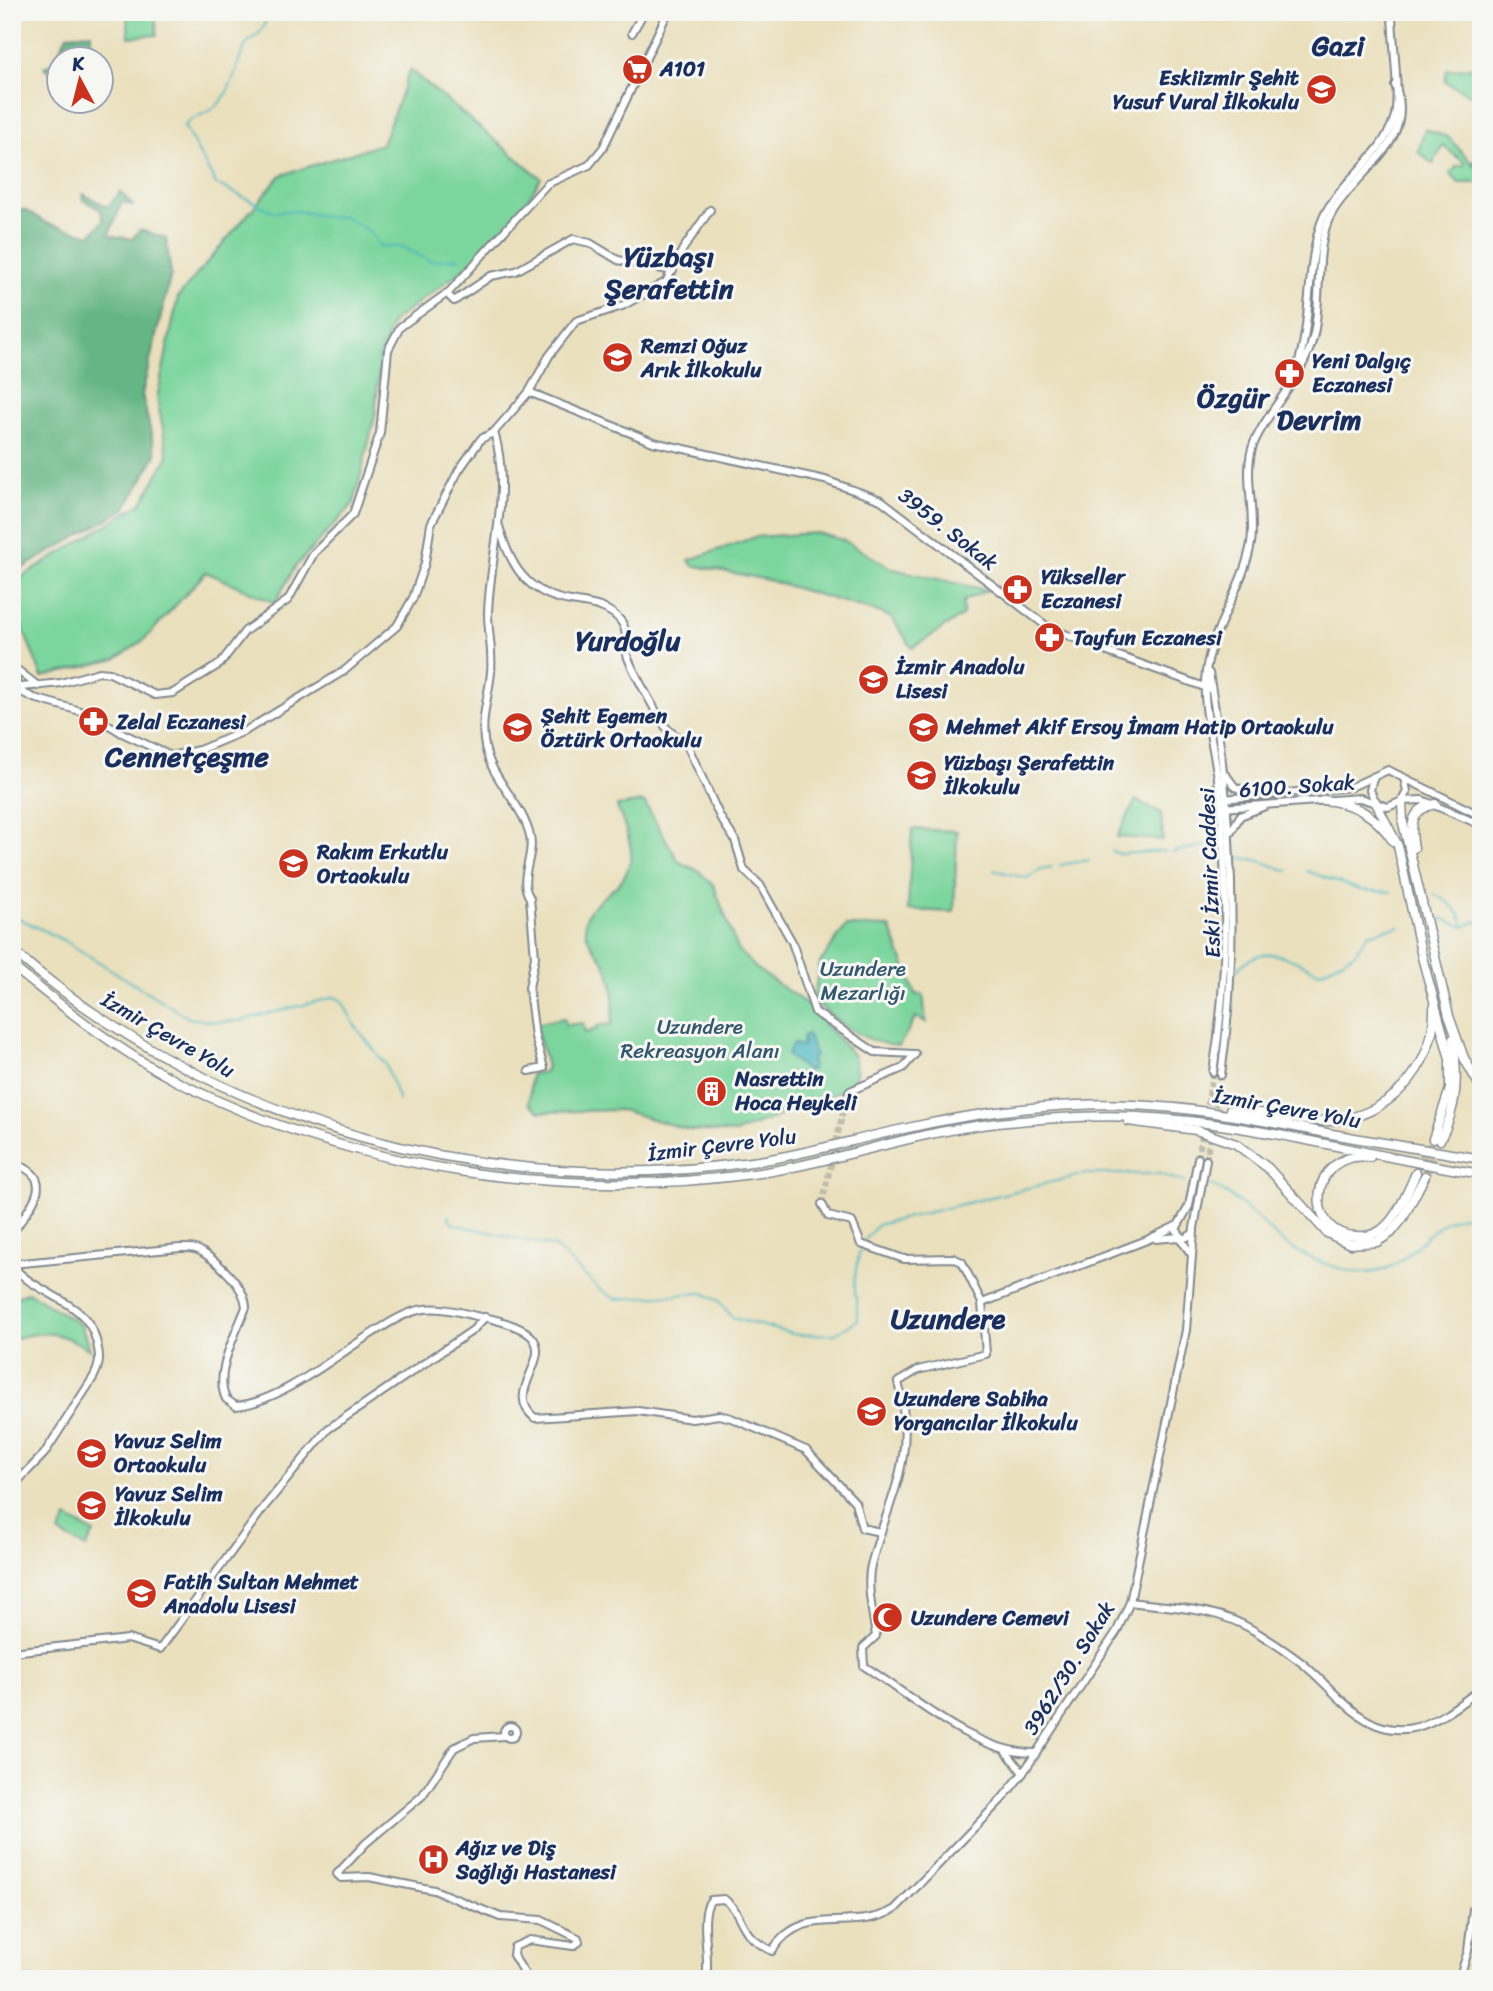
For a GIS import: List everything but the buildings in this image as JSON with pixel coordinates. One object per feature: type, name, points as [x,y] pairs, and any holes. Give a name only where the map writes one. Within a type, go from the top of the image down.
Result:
[{"type":"highway","points":[[1324,800],[1343,802],[1368,814],[1385,829],[1400,856]]},
{"type":"highway","points":[[1402,801],[1403,823],[1449,1016],[1461,1051],[1481,1088]]},
{"type":"highway","points":[[1375,802],[1393,832],[1448,1046],[1451,1073],[1447,1104],[1437,1140],[1453,1111],[1458,1081],[1449,1016]]},
{"type":"highway","points":[[1412,862],[1412,822],[1421,809],[1435,804]]},
{"type":"highway","name":"İzmir Çevre Yolu","points":[[12,950],[86,1009],[180,1067],[240,1095],[346,1135],[499,1166],[595,1173],[703,1168],[787,1156],[983,1114],[1078,1105],[1194,1109],[1481,1159]]},
{"type":"highway","name":"İzmir Çevre Yolu","points":[[12,967],[91,1029],[172,1079],[228,1105],[318,1140],[401,1159],[510,1178],[618,1185],[678,1183],[765,1172],[940,1132],[1073,1117],[1119,1117],[1219,1124],[1481,1174]]},
{"type":"highway","points":[[1194,1109],[1247,1111],[1324,1122],[1342,1120],[1374,1110],[1410,1080],[1427,1049],[1434,1023],[1429,978]]},
{"type":"highway","points":[[1119,1117],[1132,1122],[1196,1129],[1236,1144],[1268,1168],[1327,1233],[1350,1244],[1377,1242],[1391,1233],[1403,1218],[1420,1175],[1393,1218],[1374,1234],[1343,1234],[1333,1228],[1324,1216],[1319,1200],[1320,1186],[1328,1170],[1341,1161],[1363,1156],[1430,1166]]},
{"type":"street","points":[[632,33],[644,12]]},
{"type":"street","points":[[14,689],[61,683],[99,672],[110,673],[156,695],[173,693],[220,664],[245,631],[289,600],[314,553],[353,514],[359,501],[380,433],[392,338],[415,314],[447,293],[547,184],[589,165],[603,148],[668,12]]},
{"type":"street","name":"Eski İzmir Caddesi","points":[[1213,1072],[1223,959],[1225,855],[1224,808],[1208,688],[1211,649],[1251,542],[1254,510],[1249,469],[1253,445],[1294,380],[1305,339],[1319,229],[1326,209],[1387,134],[1395,117],[1392,12]]},
{"type":"street","points":[[14,689],[91,714],[122,733],[171,756],[220,742],[270,718],[344,671],[397,626],[413,598],[425,563],[431,524],[459,470],[481,439],[494,432],[529,392],[549,356],[576,321],[622,306],[666,282],[683,249],[710,210]]},
{"type":"street","points":[[447,293],[454,301],[491,276],[516,271],[573,239],[590,243],[618,260],[673,271]]},
{"type":"street","name":"3959. Sokak","points":[[529,392],[643,439],[825,480],[881,500],[906,516],[1045,625],[1094,648],[1208,688]]},
{"type":"street","points":[[494,432],[500,473],[499,526],[488,615],[491,672],[483,716],[484,743],[493,771],[523,817],[530,835],[532,850],[525,880],[536,957],[529,988],[536,1037],[544,1068],[529,1071]]},
{"type":"street","points":[[499,526],[509,560],[529,584],[556,598],[587,602],[619,619],[625,629],[626,652],[632,667],[664,725],[673,735],[682,738],[688,747],[720,817],[735,840],[744,870],[760,884],[792,942],[815,1012],[875,1052],[915,1054],[904,1068],[850,1091],[844,1107]]},
{"type":"street","points":[[12,667],[34,686]]},
{"type":"street","points":[[12,667],[14,689]]},
{"type":"street","name":"Eski İzmir Caddesi","points":[[1208,688],[1223,767],[1223,799]]},
{"type":"street","points":[[1223,767],[1235,788],[1258,796]]},
{"type":"street","name":"6100. Sokak","points":[[1223,799],[1351,788],[1388,769],[1481,816]]},
{"type":"street","name":"6100. Sokak","points":[[1373,778],[1370,790],[1375,802]]},
{"type":"street","points":[[1402,801],[1407,792],[1404,778]]},
{"type":"street","name":"6100. Sokak","points":[[1224,808],[1360,797],[1388,807],[1402,801],[1422,800],[1481,825]]},
{"type":"street","points":[[1230,834],[1240,816],[1265,806]]},
{"type":"street","name":"Eski İzmir Caddesi","points":[[1222,1075],[1231,959],[1230,834],[1224,808]]},
{"type":"street","points":[[1193,1258],[1176,1232],[1189,1206],[1198,1158]]},
{"type":"street","name":"3962/30. Sokak","points":[[706,1979],[709,1963],[706,1912],[710,1900],[724,1899],[730,1903],[744,1931],[756,1943],[772,1951],[783,1935],[803,1923],[868,1919],[895,1909],[1001,1800],[1023,1773],[1117,1631],[1130,1602],[1186,1330],[1194,1231],[1206,1160]]},
{"type":"street","points":[[12,1163],[32,1169],[38,1178],[39,1188],[12,1234]]},
{"type":"street","points":[[822,1204],[828,1216],[852,1222],[861,1244],[904,1259],[945,1257],[962,1262],[982,1303],[986,1354],[918,1370],[898,1382],[907,1429],[901,1479],[885,1527],[880,1532],[870,1567],[876,1636],[862,1651],[864,1667],[922,1709],[1004,1749],[1037,1753]]},
{"type":"street","points":[[982,1303],[1147,1240],[1178,1224],[1189,1222],[1194,1231],[1190,1238],[1147,1240]]},
{"type":"street","points":[[12,1264],[180,1248],[202,1252],[242,1289],[245,1298],[246,1307],[222,1382],[226,1399],[230,1404],[236,1405],[286,1388],[405,1314],[438,1308],[485,1317],[529,1334],[535,1342],[537,1356],[523,1399],[527,1410],[536,1418],[638,1411],[692,1419],[719,1415],[731,1418],[806,1450],[855,1502],[862,1528],[880,1532]]},
{"type":"street","points":[[12,1264],[23,1279],[88,1319],[100,1354],[100,1366],[44,1454],[12,1487]]},
{"type":"street","points":[[12,1652],[128,1639],[160,1648],[265,1506],[328,1429],[473,1330],[485,1317]]},
{"type":"street","points":[[1130,1602],[1180,1606],[1226,1616],[1253,1630],[1308,1668],[1350,1709],[1372,1724],[1394,1730],[1415,1727],[1437,1719],[1481,1689]]},
{"type":"street","points":[[504,1734],[474,1738],[454,1748],[422,1796],[366,1843],[337,1874],[341,1878],[369,1877],[435,1890],[500,1917],[541,1920],[579,1938],[579,1942],[573,1946],[530,1940],[514,1947],[513,1955],[528,1979]]},
{"type":"street","points":[[1004,1749],[1023,1773]]},
{"type":"street","points":[[1459,1979],[1468,1951],[1473,1909],[1481,1900]]},
{"type":"green space","points":[[155,12],[157,35],[129,37],[127,14]]},
{"type":"green space","points":[[91,33],[91,46],[61,46],[67,35]]},
{"type":"green space","points":[[1481,66],[1481,100],[1445,82],[1447,70]]},
{"type":"green space","points":[[410,70],[541,178],[516,218],[472,263],[392,322],[380,357],[375,416],[354,503],[295,567],[275,603],[206,572],[145,639],[116,659],[42,677],[12,601],[12,583],[142,503],[168,456],[157,398],[178,297],[281,175],[382,144]]},
{"type":"green space","points":[[1425,129],[1448,137],[1474,165],[1474,160],[1481,160],[1481,183],[1459,183],[1450,174],[1457,166],[1463,166],[1465,163],[1443,146],[1433,164],[1418,152]]},
{"type":"green space","points":[[120,192],[134,206],[122,202],[109,235],[132,239],[140,230],[166,238],[171,274],[142,394],[156,455],[125,509],[12,574],[12,209],[25,210],[49,224],[91,235],[103,221],[101,210],[83,200],[83,194],[108,207]]},
{"type":"green space","points":[[817,533],[843,540],[893,569],[987,590],[963,601],[963,615],[912,648],[892,618],[881,613],[768,580],[692,565],[689,560],[755,537]]},
{"type":"green space","points":[[1136,800],[1161,813],[1163,840],[1117,837]]},
{"type":"green space","name":"Uzundere Rekreasyon Alanı","points":[[644,802],[679,862],[699,871],[714,886],[738,950],[758,970],[805,1003],[854,1056],[857,1075],[843,1090],[736,1133],[689,1130],[621,1110],[540,1112],[529,1103],[531,1074],[545,1072],[547,1066],[535,1024],[564,1018],[566,1025],[583,1023],[585,1033],[597,1029],[597,1026],[612,1024],[612,984],[607,968],[587,937],[586,917],[598,901],[623,878],[629,867],[630,842],[617,806]]},
{"type":"green space","points":[[912,829],[957,831],[954,912],[908,910]]},
{"type":"green space","name":"Uzundere Mezarlığı","points":[[846,926],[890,927],[916,995],[923,994],[926,1022],[916,1017],[899,1046],[863,1036],[842,1024],[813,1000],[820,963]]},
{"type":"green space","points":[[28,1292],[81,1325],[90,1350],[70,1339],[52,1334],[35,1334],[12,1339],[12,1299]]},
{"type":"green space","points":[[67,1518],[94,1533],[86,1548],[59,1533]]},
{"type":"water","points":[[807,1034],[815,1056],[811,1058],[813,1069],[807,1071],[787,1055],[793,1044],[802,1046],[803,1036]]},
{"type":"waterway","points":[[272,12],[260,33],[246,45],[222,100],[213,109],[184,126],[216,184],[274,212],[297,211],[328,217],[345,217],[370,232],[380,246],[403,247],[430,261],[460,258]]},
{"type":"waterway","points":[[1172,852],[1207,845],[1221,852]]},
{"type":"waterway","points":[[1112,851],[1119,854],[1166,851]]},
{"type":"waterway","points":[[1234,857],[1257,860],[1288,871]]},
{"type":"waterway","points":[[1060,865],[1089,860]]},
{"type":"waterway","points":[[993,870],[1027,878],[1041,869],[1052,867]]},
{"type":"waterway","points":[[1307,871],[1360,890],[1391,892]]},
{"type":"waterway","points":[[1434,894],[1454,907],[1464,927]]},
{"type":"waterway","points":[[12,915],[65,941],[189,1018],[215,1022],[239,1021],[335,997],[342,1001],[356,1027],[386,1065],[399,1101]]},
{"type":"waterway","points":[[1441,918],[1464,927],[1476,921],[1481,925]]},
{"type":"waterway","points":[[1237,970],[1247,961],[1267,954],[1287,958],[1320,972],[1354,954],[1368,934],[1400,926]]},
{"type":"waterway","points":[[865,1240],[877,1225],[1085,1174],[1159,1174],[1185,1182]]},
{"type":"waterway","points":[[1211,1185],[1239,1202],[1278,1238],[1293,1248],[1345,1270],[1369,1273],[1388,1268],[1444,1223],[1461,1217],[1481,1217]]},
{"type":"waterway","points":[[448,1216],[453,1224],[555,1247],[598,1288],[615,1299],[703,1293],[719,1301],[733,1318],[797,1335],[835,1334],[858,1320],[854,1280],[860,1250]]},
{"type":"tunnel","points":[[1198,1158],[1213,1072]]},
{"type":"tunnel","points":[[1206,1160],[1221,1075]]},
{"type":"tunnel","points":[[822,1204],[844,1107]]},
{"type":"tunnel","points":[[1416,1173],[1433,1139]]},
{"type":"tunnel","points":[[1425,1176],[1440,1140]]},
{"type":"place","name":"A101","points":[[637,69]]},
{"type":"place","name":"Eskiizmir Şehit Yusuf Vural İlkokulu","points":[[1322,90]]},
{"type":"place","name":"Remzi Oğuz Arık İlkokulu","points":[[618,358]]},
{"type":"place","name":"Yeni Dalgıç Eczanesi","points":[[1289,373]]},
{"type":"place","name":"Yükseller Eczanesi","points":[[1018,589]]},
{"type":"place","name":"Tayfun Eczanesi","points":[[1050,638]]},
{"type":"place","name":"İzmir Anadolu Lisesi","points":[[873,679]]},
{"type":"place","name":"Zelal Eczanesi","points":[[93,722]]},
{"type":"place","name":"Mehmet Akif Ersoy İmam Hatip Ortaokulu","points":[[923,727]]},
{"type":"place","name":"Şehit Egemen Öztürk Ortaokulu","points":[[518,728]]},
{"type":"place","name":"Yüzbaşı Şerafettin İlkokulu","points":[[921,775]]},
{"type":"place","name":"Rakım Erkutlu Ortaokulu","points":[[294,864]]},
{"type":"place","name":"Nasrettin Hoca Heykeli","points":[[712,1091]]},
{"type":"place","name":"Uzundere Sabiha Yorgancılar İlkokulu","points":[[871,1411]]},
{"type":"place","name":"Yavuz Selim Ortaokulu","points":[[91,1453]]},
{"type":"place","name":"Yavuz Selim İlkokulu","points":[[92,1506]]},
{"type":"place","name":"Fatih Sultan Mehmet Anadolu Lisesi","points":[[141,1594]]},
{"type":"place","name":"Uzundere Cemevi","points":[[888,1618]]},
{"type":"place","name":"Ağız ve Diş Sağlığı Hastanesi","points":[[433,1860]]},
{"type":"district","name":"Gazi","points":[[1338,45]]},
{"type":"district","name":"Yüzbaşı Şerafettin","points":[[669,272]]},
{"type":"district","name":"Özgür","points":[[1233,397]]},
{"type":"district","name":"Devrim","points":[[1319,419]]},
{"type":"district","name":"Yurdoğlu","points":[[628,640]]},
{"type":"district","name":"Cennetçeşme","points":[[187,756]]},
{"type":"district","name":"Uzundere","points":[[948,1318]]}]
